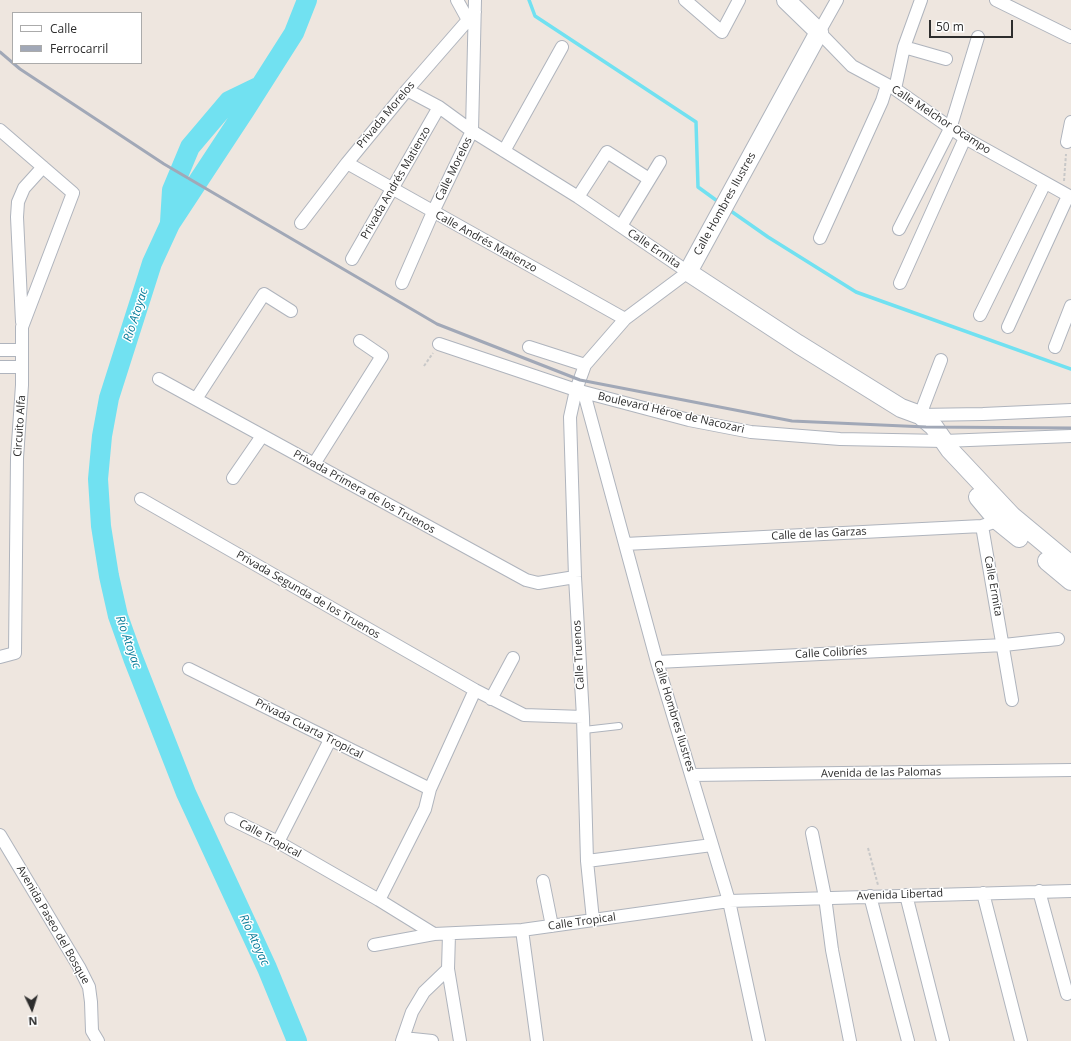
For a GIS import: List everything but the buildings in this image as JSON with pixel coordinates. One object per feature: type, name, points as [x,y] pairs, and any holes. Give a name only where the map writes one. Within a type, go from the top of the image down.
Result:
[{"type":"street","points":[[457,0],[473,11]]},
{"type":"street","points":[[685,0],[722,32],[739,0]]},
{"type":"street","points":[[786,0],[819,32]]},
{"type":"street","name":"Calle Hombres Ilustres","points":[[759,1041],[729,901],[657,662],[625,544],[580,391],[585,365],[625,319],[688,272],[838,0]]},
{"type":"street","points":[[820,238],[882,101],[891,87],[921,0]]},
{"type":"street","points":[[996,0],[1071,37]]},
{"type":"street","name":"Privada Morelos","points":[[301,223],[347,163],[473,11]]},
{"type":"street","name":"Calle Morelos","points":[[402,283],[433,212],[472,131],[473,11]]},
{"type":"street","name":"Calle Melchor Ocampo","points":[[819,32],[852,66],[891,87],[950,129],[1067,195]]},
{"type":"street","points":[[899,229],[950,129],[978,37]]},
{"type":"street","points":[[504,151],[562,46]]},
{"type":"street","points":[[904,47],[946,59]]},
{"type":"street","name":"Calle Ermita","points":[[407,90],[439,107],[472,131],[578,197],[688,272],[798,344],[910,413],[939,441],[942,454],[997,521],[1004,645],[1012,700]]},
{"type":"street","name":"Privada Andrés Matienzo","points":[[352,259],[439,107]]},
{"type":"street","points":[[1067,142],[1071,122]]},
{"type":"street","points":[[0,130],[43,167],[24,188],[18,202],[17,217],[22,327]]},
{"type":"street","points":[[900,283],[965,138]]},
{"type":"street","points":[[578,197],[607,152],[649,179]]},
{"type":"street","points":[[621,226],[660,162]]},
{"type":"street","name":"Calle Andrés Matienzo","points":[[347,163],[625,319]]},
{"type":"street","name":"Circuito Alfa","points":[[0,656],[15,653],[17,458],[22,367],[22,327],[73,193],[43,167]]},
{"type":"street","points":[[980,315],[1045,183]]},
{"type":"street","points":[[1008,327],[1067,195]]},
{"type":"street","points":[[196,399],[264,294],[291,311]]},
{"type":"street","points":[[1055,347],[1071,306]]},
{"type":"street","points":[[314,464],[382,356],[360,342]]},
{"type":"street","name":"Boulevard Héroe de Nacozari","points":[[439,344],[580,391],[689,420],[751,432],[840,439],[939,441],[1071,436]]},
{"type":"street","points":[[529,348],[585,365]]},
{"type":"street","points":[[0,350],[22,350]]},
{"type":"street","points":[[941,360],[910,413],[983,414],[1071,410]]},
{"type":"street","points":[[0,367],[22,367]]},
{"type":"street","name":"Privada Primera de los Truenos","points":[[159,380],[526,580],[538,583],[575,577]]},
{"type":"street","name":"Calle Truenos","points":[[580,391],[570,417],[575,577],[584,730],[587,861],[593,920]]},
{"type":"street","points":[[233,478],[262,436]]},
{"type":"street","name":"Privada Segunda de los Truenos","points":[[141,499],[491,699],[524,715],[583,717]]},
{"type":"street","points":[[997,521],[1071,565]]},
{"type":"street","points":[[997,521],[1071,581]]},
{"type":"street","name":"Calle de las Garzas","points":[[625,544],[997,521]]},
{"type":"street","name":"Calle Colibríes","points":[[657,662],[1004,645],[1058,639]]},
{"type":"street","points":[[491,699],[513,658]]},
{"type":"street","name":"Privada Cuarta Tropical","points":[[189,669],[430,789]]},
{"type":"street","points":[[379,900],[425,809],[430,789],[475,690]]},
{"type":"street","points":[[278,842],[330,740]]},
{"type":"street","name":"Avenida de las Palomas","points":[[691,776],[1071,770]]},
{"type":"street","name":"Calle Tropical","points":[[231,818],[278,842],[379,900],[434,934]]},
{"type":"street","points":[[812,833],[825,897],[832,950],[850,1041]]},
{"type":"street","name":"Avenida Paseo del Bosque","points":[[0,835],[79,967],[89,987],[92,1030],[98,1041]]},
{"type":"street","points":[[587,861],[712,845]]},
{"type":"street","points":[[543,881],[552,926]]},
{"type":"street","name":"Avenida Libertad","points":[[729,901],[1071,890]]},
{"type":"street","points":[[1039,891],[1067,994]]},
{"type":"street","points":[[983,893],[1021,1041]]},
{"type":"street","points":[[906,895],[943,1041]]},
{"type":"street","points":[[875,896],[908,1041]]},
{"type":"street","name":"Calle Tropical","points":[[374,945],[434,934],[522,930],[729,901]]},
{"type":"street","points":[[522,930],[537,1041]]},
{"type":"street","points":[[449,934],[448,970],[460,1041]]},
{"type":"street","points":[[432,1041],[402,1040],[412,1012],[424,992],[448,970]]},
{"type":"lane","points":[[584,730],[619,726]]},
{"type":"path","points":[[1067,142],[1067,195]]},
{"type":"path","points":[[424,366],[439,344]]},
{"type":"path","points":[[868,848],[875,896]]},
{"type":"waterway","name":"Río Atoyac","points":[[297,1041],[267,968],[186,793],[118,616],[109,576],[101,526],[98,479],[102,436],[109,398],[152,263],[170,224],[294,33],[307,0]]},
{"type":"waterway","points":[[529,0],[535,16],[696,122],[698,187],[720,203]]},
{"type":"waterway","name":"Río Atoyac","points":[[170,222],[172,190],[190,147],[229,101],[260,86]]},
{"type":"waterway","points":[[728,209],[768,237],[856,292],[1071,369]]},
{"type":"railway","points":[[0,52],[12,62]]},
{"type":"railway","points":[[14,64],[164,164],[437,324],[580,380],[792,421],[926,427],[1071,428]]}]
